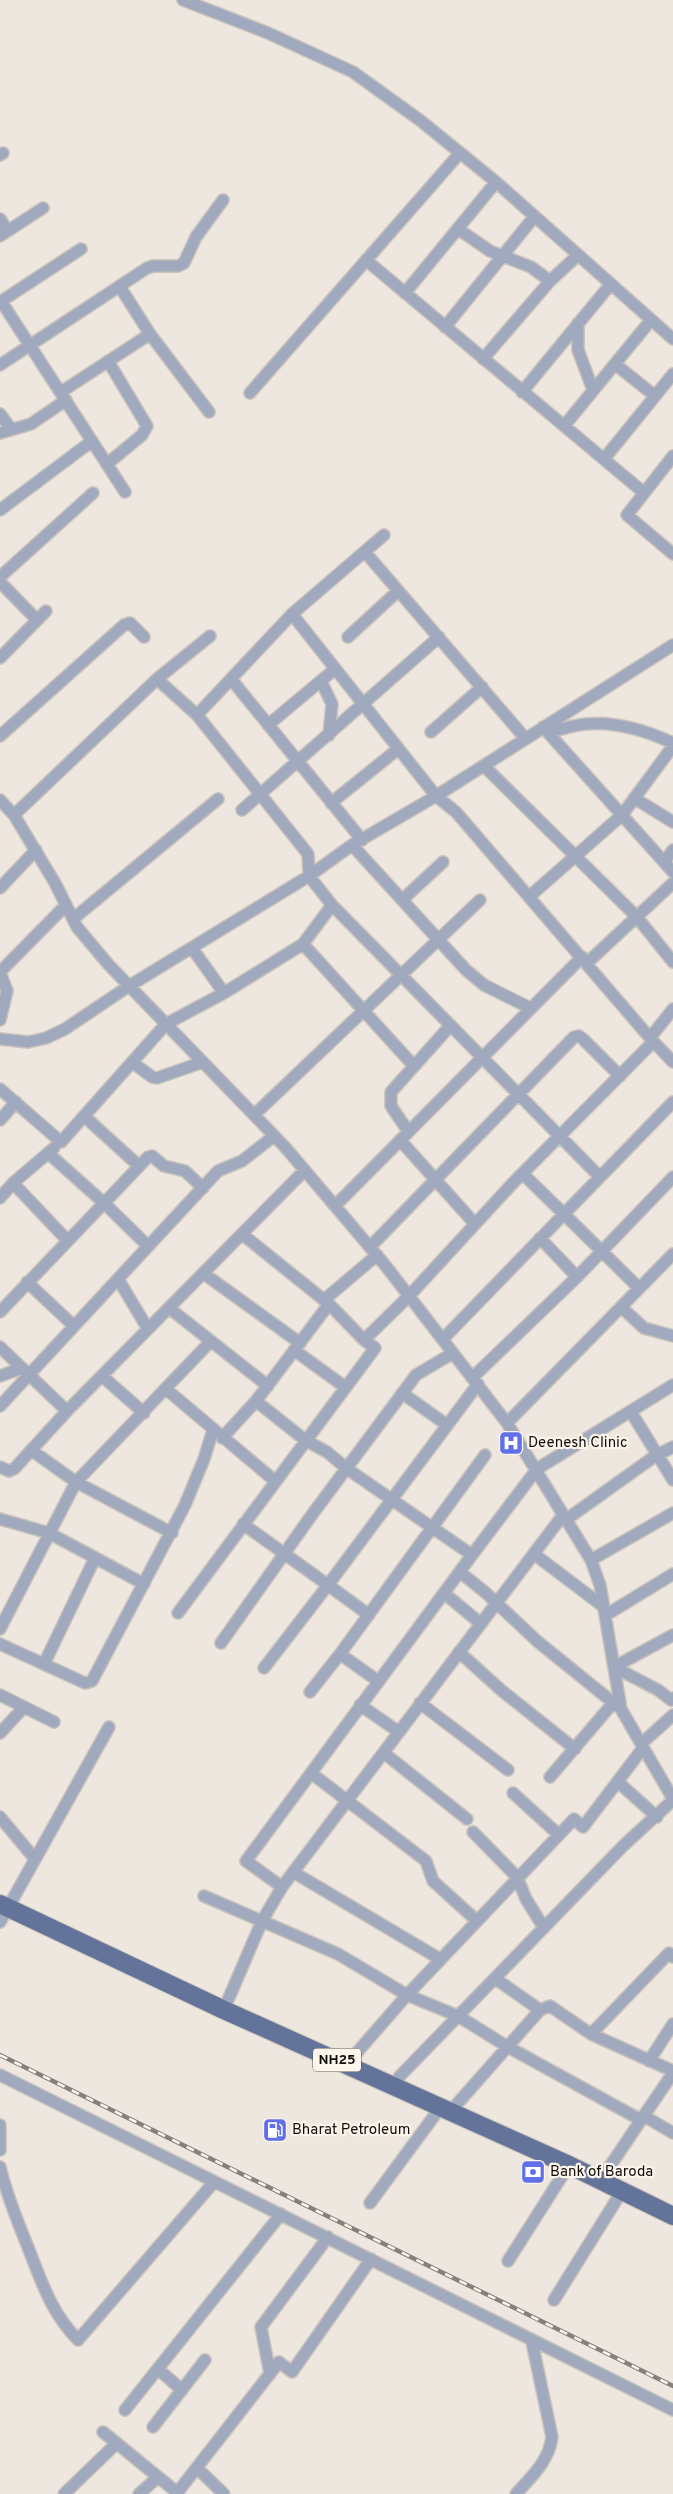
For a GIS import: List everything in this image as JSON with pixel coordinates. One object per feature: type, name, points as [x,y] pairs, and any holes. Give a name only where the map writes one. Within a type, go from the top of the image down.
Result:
[{"type":"main road","name":"NH25","points":[[4,1905],[228,2000],[399,2077],[449,2106],[673,2216]]},
{"type":"main road","name":"NH25","points":[[4,1905],[224,2010],[606,2172],[673,2204]]},
{"type":"street","points":[[183,0],[268,33],[353,72],[422,121],[496,182],[534,218],[673,339]]},
{"type":"street","points":[[250,393],[460,153]]},
{"type":"street","points":[[405,293],[496,182]]},
{"type":"street","points":[[0,366],[147,268],[153,266],[178,266],[184,263],[199,232],[223,200]]},
{"type":"street","points":[[0,219],[4,234],[43,208]]},
{"type":"street","points":[[445,327],[534,218]]},
{"type":"street","points":[[458,229],[502,257],[531,267],[550,281]]},
{"type":"street","points":[[81,249],[1,302],[125,492]]},
{"type":"street","points":[[483,359],[550,281],[578,255]]},
{"type":"street","points":[[366,260],[643,492]]},
{"type":"street","points":[[522,392],[610,285]]},
{"type":"street","points":[[120,287],[150,334],[209,412]]},
{"type":"street","points":[[564,426],[651,320]]},
{"type":"street","points":[[578,323],[578,350],[593,390]]},
{"type":"street","points":[[0,414],[6,431],[32,424],[63,396],[108,362],[150,334]]},
{"type":"street","points":[[107,464],[142,435],[147,426],[108,362]]},
{"type":"street","points":[[615,364],[656,396]]},
{"type":"street","points":[[604,460],[673,374]]},
{"type":"street","points":[[0,510],[92,441]]},
{"type":"street","points":[[673,456],[643,492],[627,515],[673,554]]},
{"type":"street","points":[[0,577],[93,493]]},
{"type":"street","points":[[197,715],[292,614],[384,535]]},
{"type":"street","points":[[365,552],[526,738]]},
{"type":"street","points":[[0,582],[37,620]]},
{"type":"street","points":[[348,637],[398,591]]},
{"type":"street","points":[[0,658],[46,611]]},
{"type":"street","points":[[292,614],[436,796],[456,812],[585,960],[651,1040],[673,1062]]},
{"type":"street","points":[[0,736],[124,625],[130,623],[144,637]]},
{"type":"street","points":[[14,815],[157,679],[210,636]]},
{"type":"street","points":[[242,810],[439,637]]},
{"type":"street","points":[[0,1039],[28,1042],[46,1038],[64,1029],[129,986],[309,876],[357,843],[436,796],[526,738],[546,730],[673,645]]},
{"type":"street","points":[[268,725],[335,669]]},
{"type":"street","points":[[157,679],[197,715],[308,854],[309,876],[332,905],[600,1178]]},
{"type":"street","points":[[231,679],[331,803],[357,843],[437,941],[475,978],[530,1008]]},
{"type":"street","points":[[321,681],[332,704],[329,735]]},
{"type":"street","points":[[431,732],[482,687]]},
{"type":"street","points":[[530,896],[622,815],[673,744],[655,734],[609,725],[586,724],[546,730]]},
{"type":"street","points":[[546,730],[673,872]]},
{"type":"street","points":[[331,803],[398,749]]},
{"type":"street","points":[[484,766],[636,916],[673,962]]},
{"type":"street","points":[[634,798],[673,822]]},
{"type":"street","points":[[73,919],[218,799]]},
{"type":"street","points":[[0,800],[14,815],[36,850],[73,919],[108,964],[305,1170],[409,1296],[507,1423],[537,1469],[591,1560],[605,1611],[614,1667],[617,1706],[575,1748],[550,1777]]},
{"type":"street","points":[[0,888],[36,850]]},
{"type":"street","points":[[664,862],[673,850]]},
{"type":"street","points":[[402,900],[443,862]]},
{"type":"street","points":[[335,1206],[530,1008],[673,883]]},
{"type":"street","points":[[254,1115],[480,900]]},
{"type":"street","points":[[0,1020],[7,991],[0,972],[66,904]]},
{"type":"street","points":[[0,1198],[13,1184],[61,1142],[166,1024],[224,993],[303,944],[332,905]]},
{"type":"street","points":[[303,944],[413,1065]]},
{"type":"street","points":[[192,948],[224,993]]},
{"type":"street","points":[[364,1340],[409,1296],[559,1136],[620,1076],[651,1040],[673,1009]]},
{"type":"street","points":[[408,1132],[391,1106],[389,1096],[413,1065],[450,1026]]},
{"type":"street","points":[[222,1438],[268,1386],[326,1302],[434,1181],[566,1044],[579,1036],[620,1076]]},
{"type":"street","points":[[132,1062],[152,1077],[157,1078],[203,1062]]},
{"type":"street","points":[[0,1089],[61,1142]]},
{"type":"street","points":[[0,1120],[16,1102]]},
{"type":"street","points":[[443,1340],[673,1102]]},
{"type":"street","points":[[84,1116],[140,1166]]},
{"type":"street","points":[[0,1406],[25,1371],[74,1326],[222,1168],[238,1163],[274,1136]]},
{"type":"street","points":[[400,1140],[434,1181],[475,1224]]},
{"type":"street","points":[[48,1153],[104,1202],[148,1246]]},
{"type":"street","points":[[0,1312],[104,1202],[152,1156],[164,1166],[185,1170],[203,1188]]},
{"type":"street","points":[[0,1467],[12,1470],[67,1411],[305,1170]]},
{"type":"street","points":[[523,1174],[639,1288]]},
{"type":"street","points":[[264,1668],[447,1425],[475,1381],[673,1177]]},
{"type":"street","points":[[13,1184],[67,1240]]},
{"type":"street","points":[[178,1613],[304,1440],[375,1348],[364,1340],[326,1302],[242,1234]]},
{"type":"street","points":[[540,1238],[577,1277]]},
{"type":"street","points":[[507,1423],[639,1288],[670,1262]]},
{"type":"street","points":[[203,1273],[297,1346],[345,1387]]},
{"type":"street","points":[[118,1279],[148,1329]]},
{"type":"street","points":[[28,1282],[74,1326]]},
{"type":"street","points":[[621,1307],[644,1328],[673,1336]]},
{"type":"street","points":[[169,1308],[268,1386]]},
{"type":"street","points":[[0,1629],[76,1482],[211,1341]]},
{"type":"street","points":[[0,1347],[67,1411]]},
{"type":"street","points":[[221,1642],[346,1468],[416,1375],[453,1353]]},
{"type":"street","points":[[0,1376],[25,1371]]},
{"type":"street","points":[[102,1376],[144,1412]]},
{"type":"street","points":[[282,1887],[246,1861],[537,1469],[673,1385]]},
{"type":"street","points":[[166,1389],[275,1481]]},
{"type":"street","points":[[402,1393],[447,1425]]},
{"type":"street","points":[[256,1401],[304,1440],[327,1452],[346,1468],[472,1555]]},
{"type":"street","points":[[631,1412],[673,1480]]},
{"type":"street","points":[[0,1644],[85,1682],[92,1681],[172,1533],[204,1459],[213,1430]]},
{"type":"street","points":[[228,2000],[262,1921],[282,1887],[534,1554],[565,1517],[658,1455],[673,1448]]},
{"type":"street","points":[[31,1450],[76,1482],[172,1533]]},
{"type":"street","points":[[310,1692],[369,1615],[485,1455]]},
{"type":"street","points":[[591,1560],[673,1513]]},
{"type":"street","points":[[0,1519],[49,1533],[144,1584]]},
{"type":"street","points":[[243,1524],[369,1615]]},
{"type":"street","points":[[534,1554],[605,1611]]},
{"type":"street","points":[[44,1664],[95,1558]]},
{"type":"street","points":[[399,2077],[624,1845],[657,1817],[673,1800],[617,1706],[537,1641],[460,1572]]},
{"type":"street","points":[[605,1611],[673,1574]]},
{"type":"street","points":[[444,1593],[480,1623]]},
{"type":"street","points":[[614,1667],[673,1635]]},
{"type":"street","points":[[459,1652],[501,1690],[575,1748]]},
{"type":"street","points":[[340,1654],[378,1681]]},
{"type":"street","points":[[614,1667],[658,1690],[672,1700]]},
{"type":"street","points":[[0,1695],[54,1722]]},
{"type":"street","points":[[420,1703],[508,1770]]},
{"type":"street","points":[[360,1705],[399,1732]]},
{"type":"street","points":[[0,1733],[24,1707]]},
{"type":"street","points":[[354,2057],[407,1995],[476,1920],[574,1819],[583,1827],[618,1782],[642,1746],[673,1715]]},
{"type":"street","points":[[4,1905],[35,1859],[109,1726]]},
{"type":"street","points":[[384,1753],[467,1819]]},
{"type":"street","points":[[312,1773],[426,1862],[433,1881],[476,1920]]},
{"type":"street","points":[[618,1782],[657,1817]]},
{"type":"street","points":[[513,1793],[559,1835]]},
{"type":"street","points":[[0,1817],[35,1859]]},
{"type":"street","points":[[473,1832],[517,1877],[526,1900],[544,1928]]},
{"type":"street","points":[[293,1872],[440,1959]]},
{"type":"street","points":[[204,1896],[338,1954],[407,1995],[458,2016],[508,2047],[673,2133]]},
{"type":"street","points":[[591,2034],[669,1954],[673,1956]]},
{"type":"street","points":[[496,1979],[540,2010]]},
{"type":"street","points":[[370,2203],[449,2106],[508,2047],[540,2010],[550,2006],[591,2034],[673,2072],[606,2172]]},
{"type":"street","points":[[649,2060],[673,2024]]},
{"type":"street","points":[[0,2075],[328,2237],[532,2342],[673,2410]]},
{"type":"street","points":[[0,2126],[0,2150]]},
{"type":"street","points":[[508,2261],[569,2165]]},
{"type":"street","points":[[0,2167],[7,2197],[50,2304],[62,2323],[78,2340],[214,2182]]},
{"type":"street","points":[[554,2300],[622,2191]]},
{"type":"street","points":[[125,2410],[281,2214]]},
{"type":"street","points":[[270,2374],[260,2327],[328,2237]]},
{"type":"street","points":[[103,2432],[178,2494],[279,2362],[292,2372],[371,2259]]},
{"type":"street","points":[[516,2494],[540,2467],[550,2451],[552,2437],[532,2342]]},
{"type":"street","points":[[153,2428],[206,2360]]},
{"type":"street","points":[[158,2369],[182,2390]]},
{"type":"street","points":[[70,2492],[117,2443]]},
{"type":"street","points":[[197,2468],[224,2494]]},
{"type":"street","points":[[139,2494],[158,2477]]},
{"type":"railway","points":[[0,2055],[673,2386]]},
{"type":"place","name":"Deenesh Clinic","points":[[511,1443]]},
{"type":"place","name":"Bharat Petroleum","points":[[275,2130]]},
{"type":"place","name":"Bank of Baroda","points":[[533,2172]]}]
